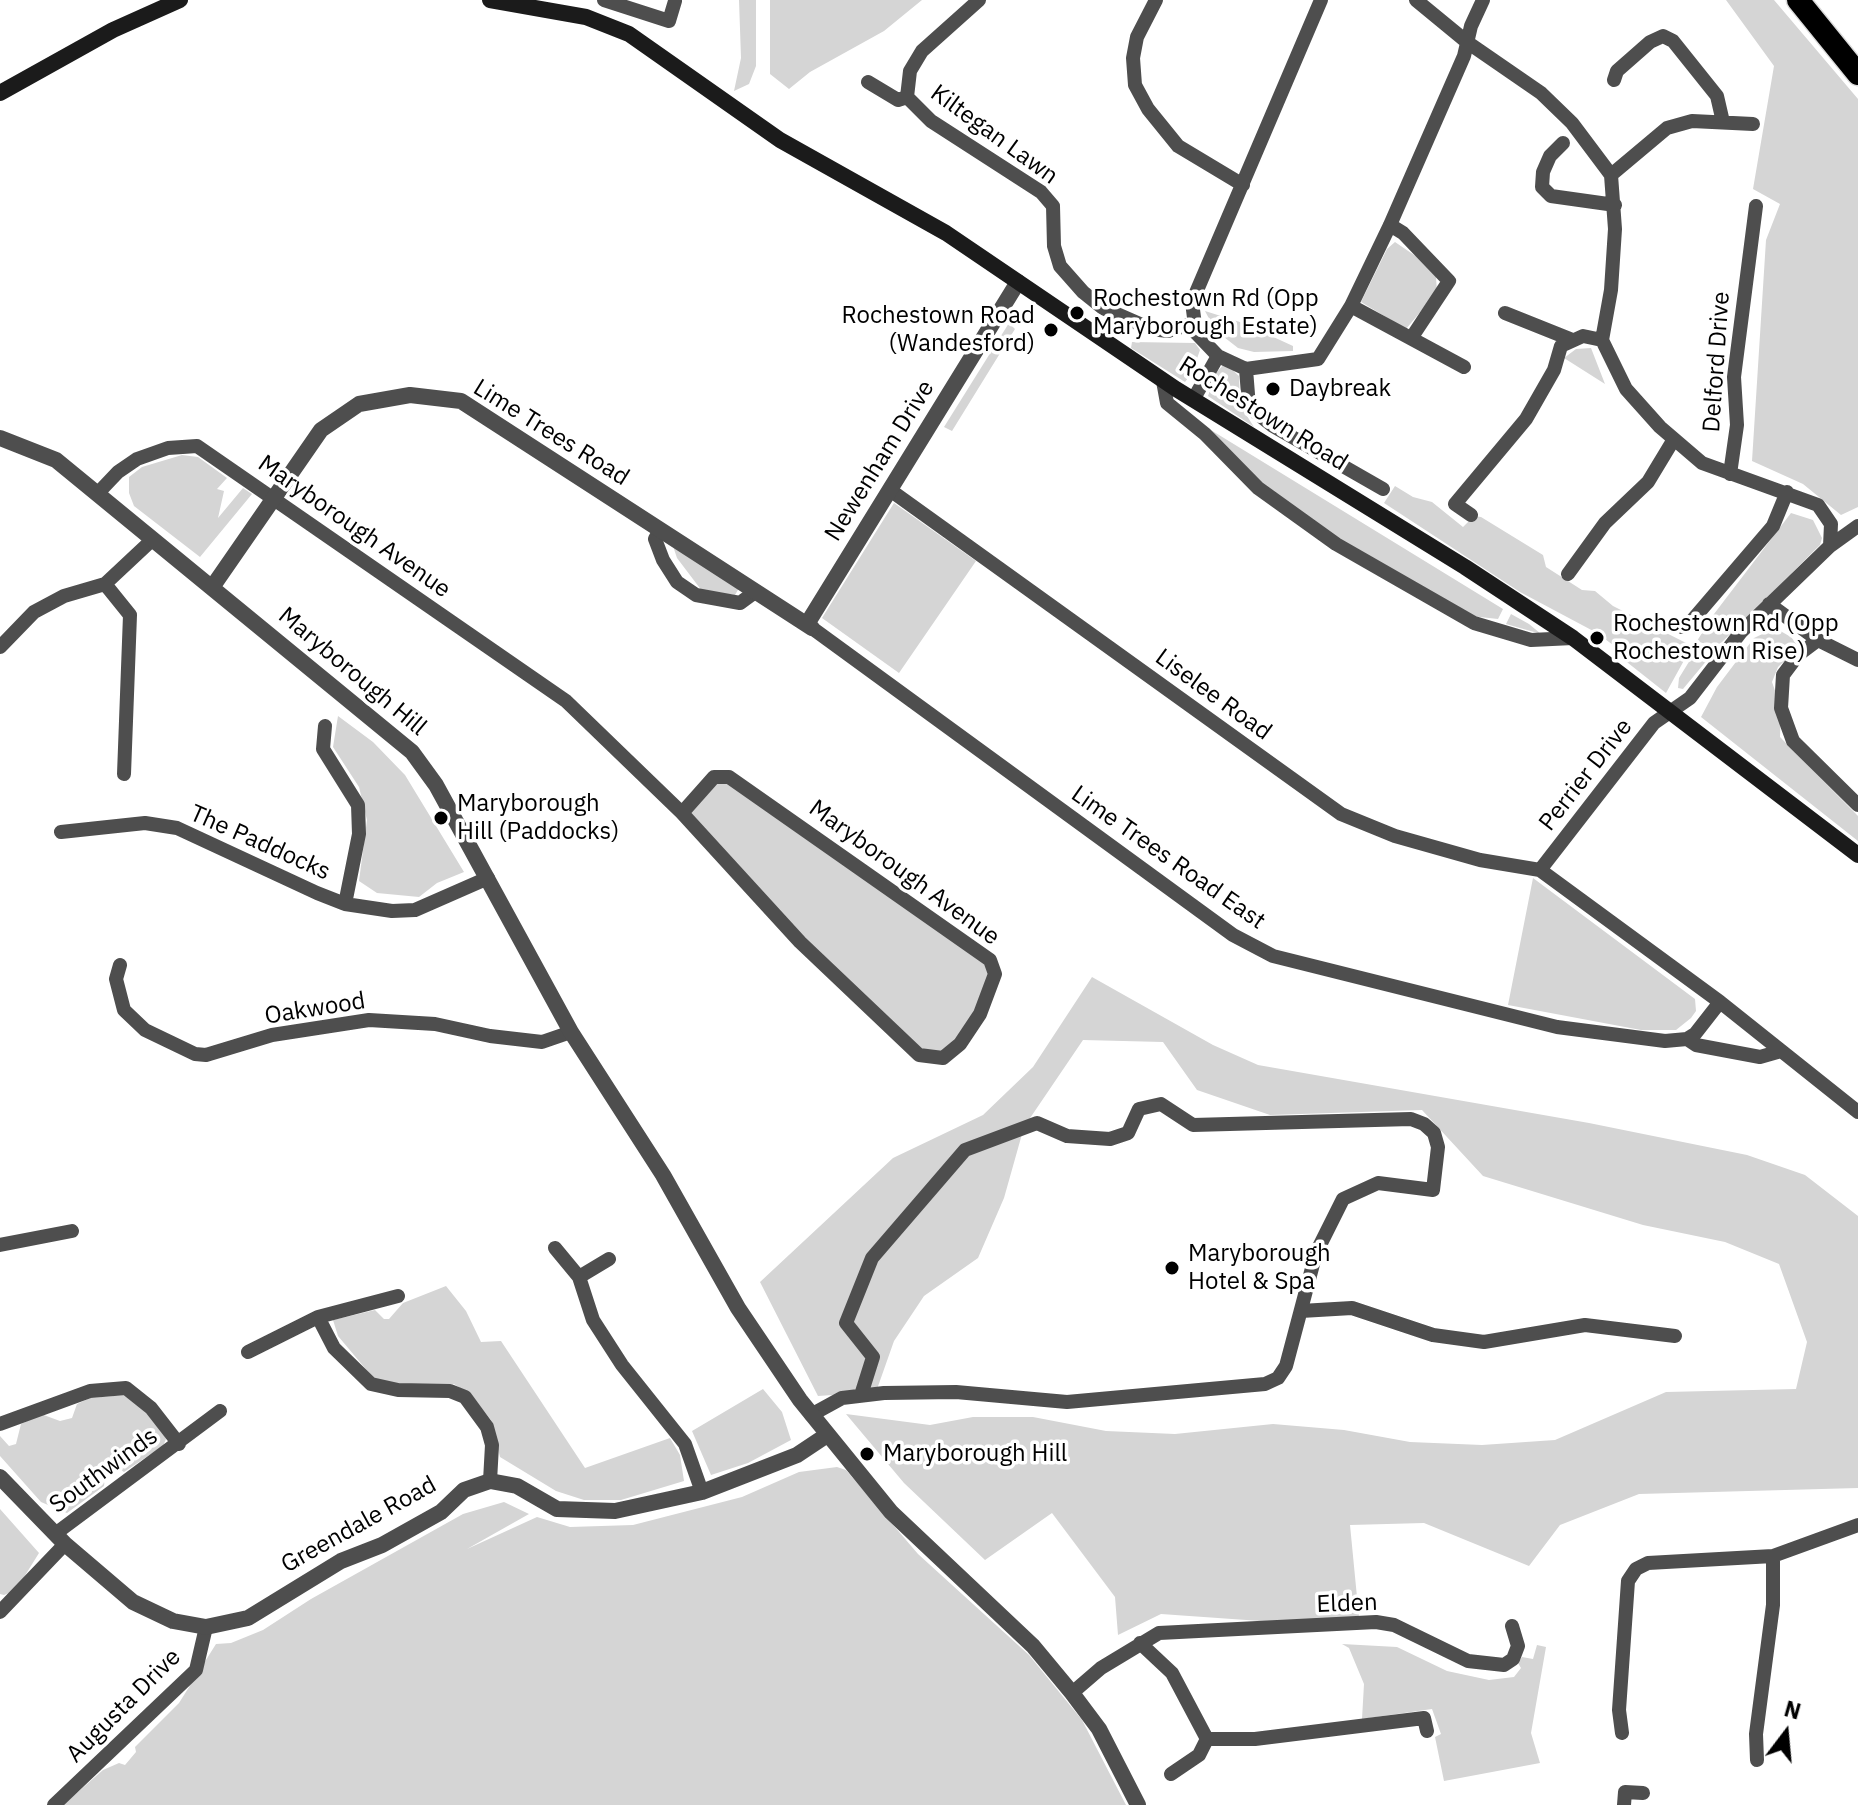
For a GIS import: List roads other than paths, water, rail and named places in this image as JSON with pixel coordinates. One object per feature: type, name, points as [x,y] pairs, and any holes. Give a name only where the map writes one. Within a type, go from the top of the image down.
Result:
[{"type":"highway","points":[[1798,0],[1858,74]]},
{"type":"main road","points":[[0,93],[113,30],[180,0]]},
{"type":"main road","name":"Rochestown Road","points":[[490,0],[586,17],[629,34],[780,140],[946,233],[1163,381],[1465,567],[1573,638],[1858,855]]},
{"type":"street","points":[[604,0],[669,21],[675,1]]},
{"type":"street","name":"Kiltegan Lawn","points":[[979,0],[922,51],[910,71],[907,97],[931,121],[1041,192],[1053,206],[1054,246],[1060,266],[1083,292],[1103,308],[1151,329],[1168,331],[1191,324],[1196,333]]},
{"type":"street","points":[[1156,0],[1137,37],[1133,58],[1135,85],[1148,109],[1178,146],[1243,185]]},
{"type":"street","points":[[1321,0],[1192,302],[1196,333],[1218,356],[1246,369],[1318,359],[1351,306],[1390,225],[1483,0]]},
{"type":"street","points":[[1416,0],[1467,42],[1541,93],[1572,123],[1611,175],[1615,205],[1611,290],[1602,340],[1583,336],[1570,339],[1561,346],[1554,370],[1526,419],[1455,504],[1471,515]]},
{"type":"street","points":[[1614,80],[1617,71],[1650,42],[1663,36],[1673,41],[1717,96],[1723,122]]},
{"type":"street","points":[[868,82],[898,100],[907,97]]},
{"type":"street","points":[[1611,175],[1667,128],[1692,121],[1753,124]]},
{"type":"street","points":[[1563,143],[1550,156],[1543,172],[1542,187],[1551,196],[1615,205]]},
{"type":"street","name":"Delford Drive","points":[[1730,474],[1737,425],[1734,377],[1756,206]]},
{"type":"street","points":[[1390,225],[1403,233],[1449,281],[1412,337]]},
{"type":"street","name":"Newenham Drive","points":[[810,626],[1018,282]]},
{"type":"street","points":[[1351,306],[1464,367]]},
{"type":"street","points":[[1505,313],[1570,339]]},
{"type":"street","name":"Delford Drive","points":[[1602,340],[1626,389],[1674,439],[1702,463],[1818,505],[1831,524],[1830,546]]},
{"type":"street","points":[[1193,400],[1218,356]]},
{"type":"street","points":[[1246,369],[1249,407],[1273,426],[1383,489]]},
{"type":"street","points":[[1163,381],[1167,403],[1205,434],[1258,488],[1336,544],[1474,623],[1531,640],[1573,638]]},
{"type":"street","name":"Lime Trees Road","points":[[213,586],[321,430],[359,404],[410,395],[461,401],[810,626]]},
{"type":"street","name":"Maryborough Hill","points":[[0,438],[56,460],[412,752],[436,785],[571,1032],[663,1175],[738,1308],[811,1415],[891,1512],[1033,1646],[1099,1729],[1138,1805]]},
{"type":"street","name":"Delford Drive","points":[[1568,574],[1605,523],[1648,482],[1674,439]]},
{"type":"street","name":"Maryborough Avenue","points":[[98,493],[118,472],[137,459],[168,448],[197,446],[566,701],[682,813],[800,942],[919,1055],[943,1058],[960,1044],[980,1014],[995,974],[990,960],[729,777],[714,777],[682,813]]},
{"type":"street","name":"Liselee Road","points":[[890,490],[1341,814],[1395,836],[1480,860],[1540,870]]},
{"type":"street","points":[[1682,627],[1689,624],[1773,526],[1787,492]]},
{"type":"street","name":"Perrier Drive","points":[[1540,870],[1654,723],[1690,698],[1741,632],[1830,546],[1858,526]]},
{"type":"street","points":[[660,530],[655,539],[663,560],[677,582],[696,595],[740,603],[755,592]]},
{"type":"street","points":[[0,647],[34,612],[64,596],[105,584],[152,540]]},
{"type":"street","points":[[105,584],[130,615],[124,774]]},
{"type":"street","points":[[1769,604],[1818,640],[1858,660]]},
{"type":"street","name":"Lime Trees Road East","points":[[810,626],[1233,935],[1262,951],[1557,1027],[1665,1041],[1687,1039],[1696,1045],[1760,1057],[1781,1051]]},
{"type":"street","points":[[1818,640],[1798,655],[1783,675],[1779,691],[1781,708],[1793,741],[1858,805]]},
{"type":"street","name":"The Paddocks","points":[[325,726],[323,749],[358,805],[359,834],[345,904]]},
{"type":"street","name":"The Paddocks","points":[[61,832],[145,823],[177,828],[345,904],[392,911],[415,910],[488,878]]},
{"type":"street","points":[[1540,870],[1720,1002],[1858,1112]]},
{"type":"street","name":"Oakwood","points":[[120,965],[116,979],[124,1010],[145,1030],[195,1054],[206,1055],[272,1035],[369,1020],[435,1024],[490,1036],[542,1042],[571,1032]]},
{"type":"street","points":[[1687,1039],[1720,1002]]},
{"type":"street","points":[[811,1415],[842,1398],[861,1395],[956,1392],[1067,1402],[1265,1384],[1278,1378],[1286,1366],[1316,1253],[1343,1199],[1378,1183],[1433,1190],[1438,1147],[1434,1133],[1424,1124],[1411,1119],[1193,1125],[1161,1104],[1139,1109],[1128,1133],[1110,1139],[1067,1136],[1037,1123],[965,1150],[872,1258],[846,1323],[873,1357],[861,1395]]},
{"type":"street","points":[[0,1245],[72,1231]]},
{"type":"street","points":[[555,1248],[579,1277],[593,1320],[622,1365],[679,1435],[702,1492]]},
{"type":"street","points":[[579,1277],[609,1259]]},
{"type":"street","points":[[248,1352],[318,1317],[398,1296]]},
{"type":"street","points":[[1301,1311],[1352,1308],[1433,1335],[1484,1342],[1585,1325],[1675,1336]]},
{"type":"street","points":[[318,1317],[334,1348],[371,1384],[398,1390],[450,1391],[465,1397],[487,1427],[492,1454],[490,1481],[517,1486],[557,1509],[615,1511],[702,1492],[797,1455],[827,1435]]},
{"type":"street","name":"Southwinds","points":[[0,1424],[90,1391],[126,1388],[151,1408],[179,1444]]},
{"type":"street","name":"Southwinds","points":[[60,1539],[91,1504],[179,1444],[220,1411]]},
{"type":"street","name":"Greendale Road","points":[[0,1477],[60,1539],[133,1602],[173,1621],[206,1627],[248,1618],[341,1561],[382,1545],[441,1512],[464,1490],[490,1481]]},
{"type":"street","points":[[1622,1733],[1619,1710],[1628,1581],[1636,1569],[1648,1563],[1773,1556],[1858,1525]]},
{"type":"street","points":[[0,1612],[60,1539]]},
{"type":"street","points":[[1757,1760],[1756,1734],[1773,1605],[1773,1556]]},
{"type":"street","name":"Elden","points":[[1072,1693],[1101,1668],[1159,1633],[1376,1622],[1394,1625],[1468,1661],[1504,1665],[1513,1659],[1518,1646],[1512,1626]]},
{"type":"street","name":"Augusta Drive","points":[[54,1805],[196,1670],[206,1627]]},
{"type":"street","points":[[1140,1643],[1172,1673],[1207,1739]]},
{"type":"street","points":[[1207,1739],[1255,1739],[1424,1718],[1427,1731]]},
{"type":"street","points":[[1171,1774],[1199,1755],[1207,1739]]},
{"type":"street","points":[[1624,1805],[1625,1792],[1643,1793]]},
{"type":"place","name":"Rochestown Rd (Opp Maryborough Estate)","points":[[1077,313]]},
{"type":"place","name":"Rochestown Road (Wandesford)","points":[[1051,330]]},
{"type":"place","name":"Daybreak","points":[[1273,389]]},
{"type":"place","name":"Rochestown Rd (Opp Rochestown Rise)","points":[[1597,638]]},
{"type":"place","name":"Maryborough Hill (Paddocks)","points":[[441,818]]},
{"type":"place","name":"Maryborough Hotel & Spa","points":[[1172,1268]]},
{"type":"place","name":"Maryborough Hill","points":[[867,1454]]}]
